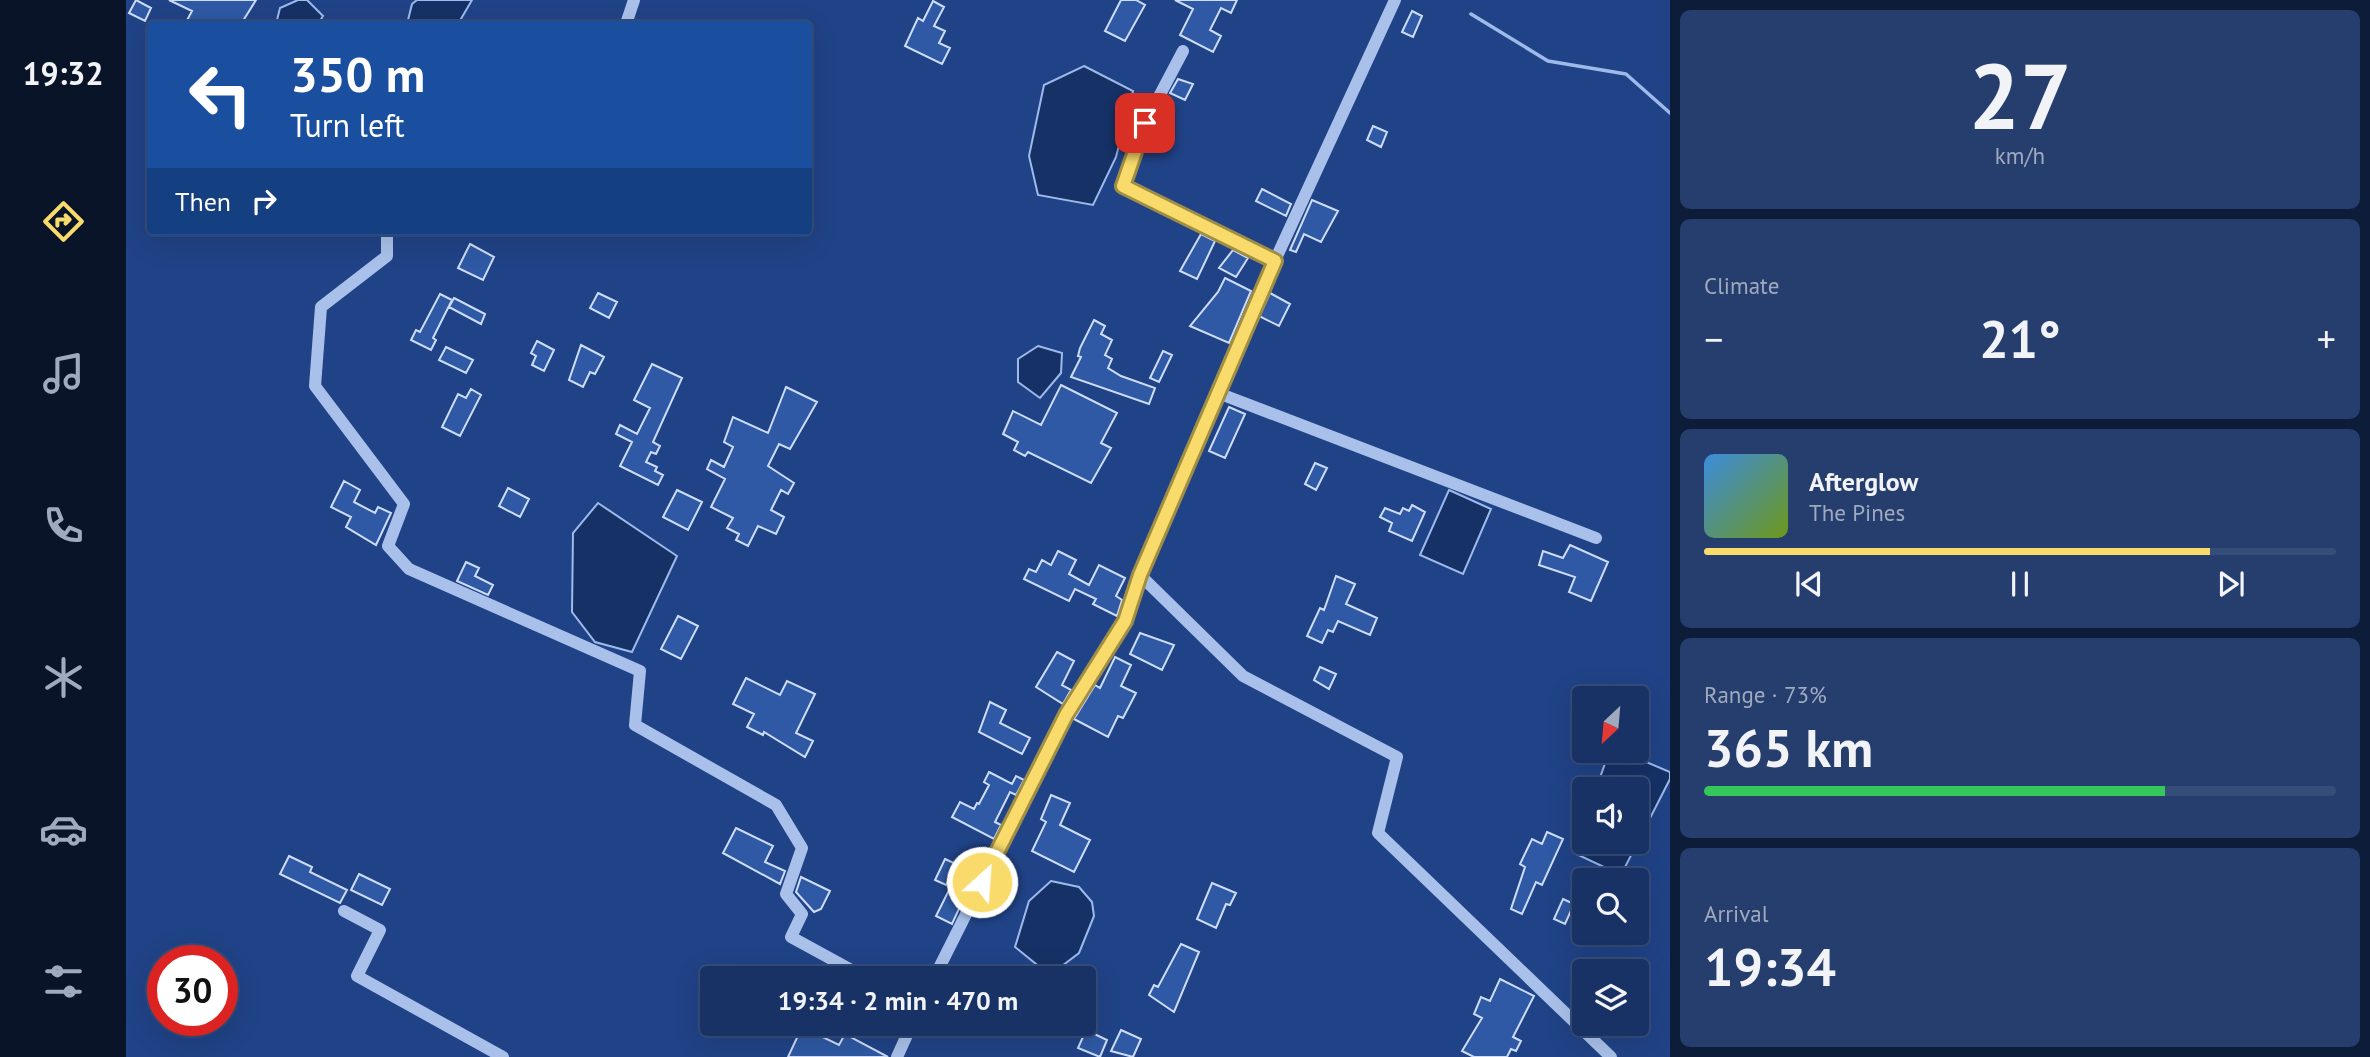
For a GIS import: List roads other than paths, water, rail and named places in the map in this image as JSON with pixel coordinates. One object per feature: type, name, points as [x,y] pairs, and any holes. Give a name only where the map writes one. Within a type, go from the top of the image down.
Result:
[{"type":"street","points":[[627,21],[634,0]]},
{"type":"street","points":[[940,966],[1066,715],[1125,621],[1140,575],[1275,261],[1395,0]]},
{"type":"street","points":[[1183,51],[1145,123],[1123,186],[1275,261]]},
{"type":"street","points":[[387,235],[387,256],[321,307],[315,386],[404,505],[388,546],[409,569],[640,671],[635,725],[776,805],[802,848],[786,894],[802,914],[791,937],[844,966]]},
{"type":"street","points":[[1218,393],[1596,538]]},
{"type":"street","points":[[1140,575],[1243,676],[1397,757],[1378,833],[1611,1057]]},
{"type":"street","points":[[344,911],[380,930],[357,976],[503,1057]]},
{"type":"street","points":[[897,1057],[907,1036]]},
{"type":"water","points":[[298,0],[307,0],[323,16],[320,21],[277,21],[280,8]]},
{"type":"water","points":[[417,0],[472,0],[460,21],[408,21],[412,4]]},
{"type":"water","points":[[1084,66],[1133,91],[1116,157],[1093,205],[1038,195],[1029,156],[1044,85]]},
{"type":"water","points":[[1038,346],[1062,353],[1061,373],[1040,398],[1018,382],[1018,359]]},
{"type":"water","points":[[1449,490],[1491,509],[1463,574],[1420,555]]},
{"type":"water","points":[[598,503],[677,556],[632,652],[595,642],[572,612],[573,533]]},
{"type":"water","points":[[1605,763],[1649,763],[1670,772],[1670,779],[1649,820],[1649,777],[1600,777]]},
{"type":"water","points":[[1576,854],[1632,854],[1625,868],[1606,868]]},
{"type":"water","points":[[1051,881],[1079,887],[1092,902],[1094,916],[1079,953],[1062,966],[1039,966],[1015,947],[1029,901]]},
{"type":"waterway","points":[[1471,14],[1548,61],[1626,74],[1670,113]]}]
